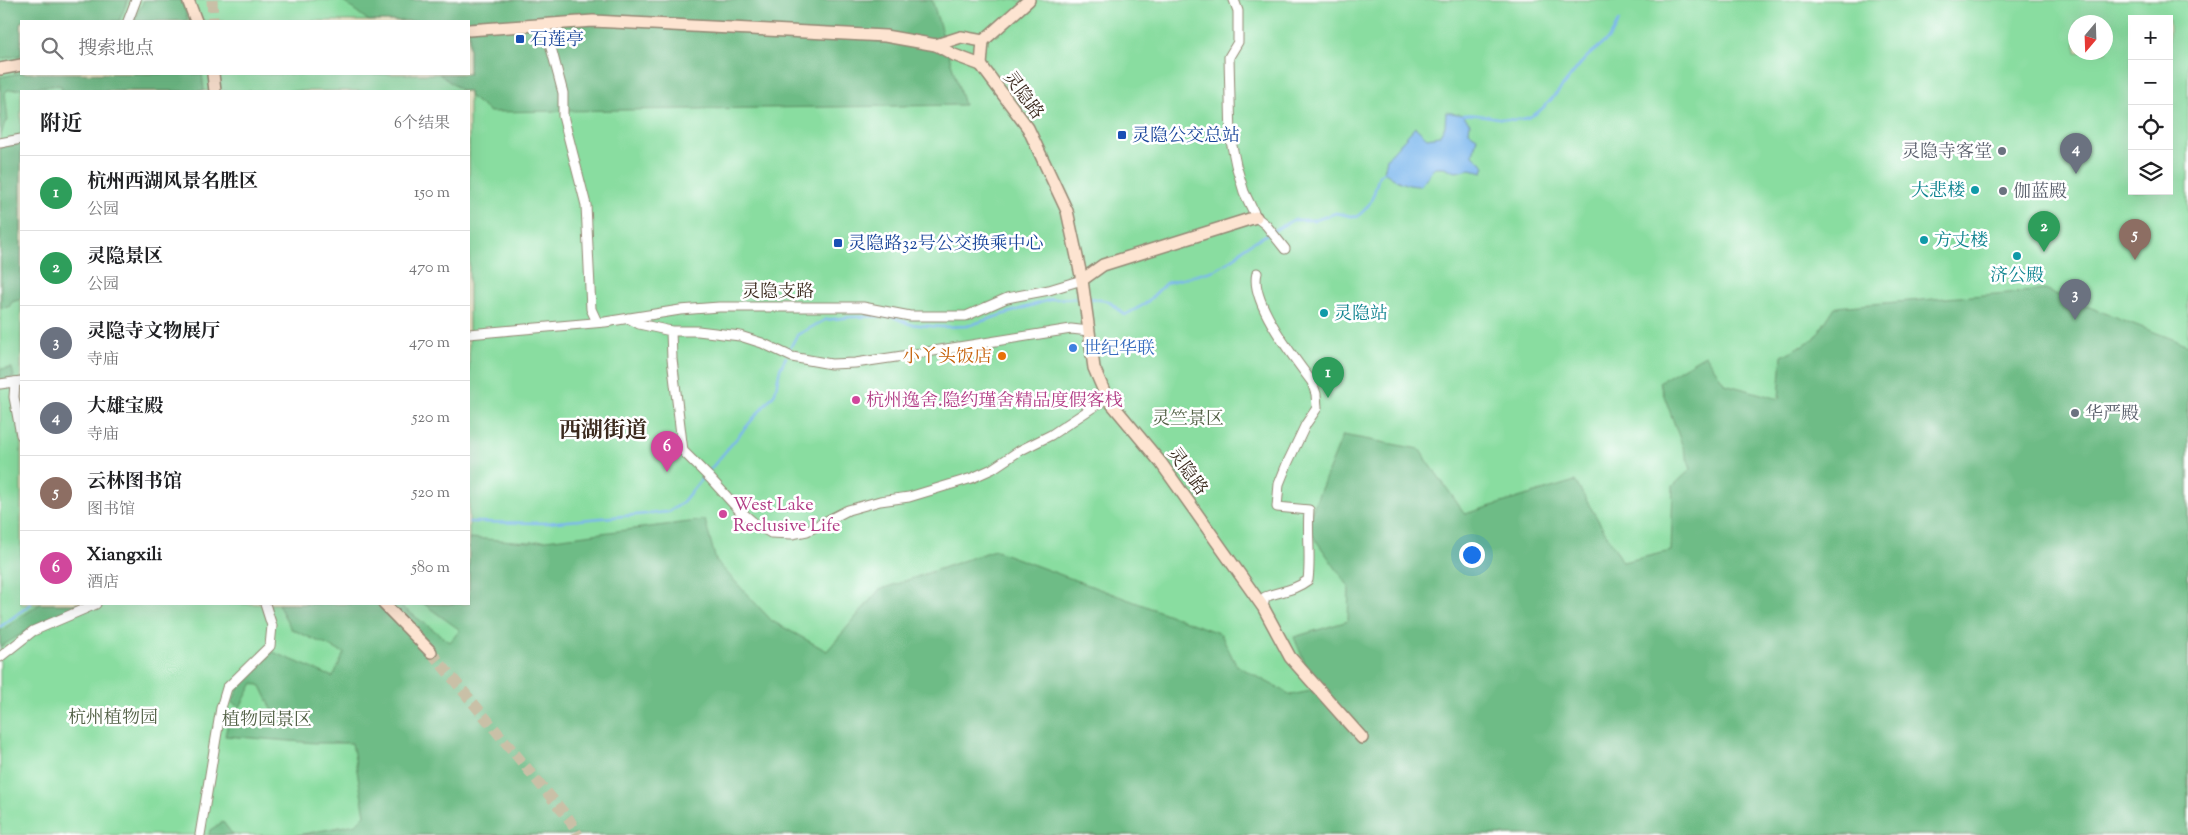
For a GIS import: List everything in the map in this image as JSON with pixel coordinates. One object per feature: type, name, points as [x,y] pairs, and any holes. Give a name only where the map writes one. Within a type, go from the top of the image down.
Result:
[{"type":"street","points":[[128,20],[136,0]]},
{"type":"street","points":[[188,0],[196,20]]},
{"type":"street","points":[[470,30],[593,22],[885,36],[936,45],[954,55],[981,65],[983,41],[1029,0]]},
{"type":"street","points":[[1234,0],[1238,11],[1238,42],[1229,57],[1231,141],[1244,192],[1256,218],[1268,227],[1285,249]]},
{"type":"street","points":[[545,25],[563,93],[563,116],[586,205],[591,309],[597,322]]},
{"type":"street","points":[[936,45],[961,38],[983,41]]},
{"type":"street","points":[[0,69],[20,65]]},
{"type":"street","name":"灵隐路","points":[[981,65],[1028,128],[1066,211],[1083,283],[1094,368],[1107,398],[1161,463],[1263,607],[1290,657],[1362,738]]},
{"type":"street","points":[[208,75],[209,90]]},
{"type":"street","points":[[213,75],[215,90]]},
{"type":"street","points":[[0,143],[20,139]]},
{"type":"street","points":[[1083,283],[1103,265],[1256,218]]},
{"type":"street","points":[[1257,273],[1258,289],[1268,317],[1312,382],[1316,394],[1317,408],[1306,424],[1287,464],[1279,484],[1277,507],[1309,510],[1310,564],[1308,580],[1290,591],[1275,592],[1265,597],[1263,607]]},
{"type":"street","name":"灵隐支路","points":[[470,334],[597,322],[680,310],[754,306],[791,308],[863,307],[910,316],[966,316],[1006,298],[1083,283]]},
{"type":"street","points":[[628,318],[639,324],[671,331],[698,330],[740,336],[762,343],[792,357],[831,364],[855,363],[1071,329],[1089,331]]},
{"type":"street","points":[[671,331],[672,359],[683,451],[739,510],[754,523],[771,532],[792,534],[807,531],[848,510],[880,501],[909,497],[952,485],[985,472],[1050,435],[1107,398]]},
{"type":"street","points":[[0,384],[18,381],[14,397],[20,430]]},
{"type":"street","points":[[0,657],[34,631],[94,605]]},
{"type":"street","points":[[200,835],[222,708],[228,688],[270,646],[272,626],[265,605]]},
{"type":"street","points":[[385,605],[431,652]]},
{"type":"green space","name":"灵竺景区","points":[[0,0],[2188,0],[2188,835],[0,835]]},
{"type":"green space","points":[[0,0],[128,0],[119,20],[20,20],[20,55],[0,59]]},
{"type":"green space","points":[[144,0],[182,0],[188,20],[134,20]]},
{"type":"green space","points":[[341,0],[932,0],[964,105],[490,112],[470,97],[470,90],[461,90],[440,75],[470,75],[470,20],[368,20]]},
{"type":"green space","points":[[20,73],[20,75],[202,75],[204,90],[62,90],[62,87],[59,85],[8,90],[5,92],[8,121],[5,122],[0,138],[0,77]]},
{"type":"green space","points":[[20,143],[20,299],[12,302],[9,307],[1,308],[0,147]]},
{"type":"green space","points":[[2045,290],[2188,345],[2188,835],[298,835],[356,824],[365,815],[352,743],[316,743],[225,736],[228,723],[278,726],[278,715],[272,709],[261,686],[253,683],[240,707],[232,703],[239,687],[273,652],[333,677],[344,653],[291,629],[279,605],[399,605],[450,642],[460,630],[425,605],[470,605],[470,538],[530,542],[705,520],[716,561],[772,621],[827,651],[879,590],[994,550],[1221,634],[1236,665],[1291,695],[1316,690],[1294,637],[1348,621],[1349,587],[1306,526],[1343,435],[1419,449],[1465,514],[1575,481],[1623,562],[1671,551],[1673,486],[1691,469],[1659,382],[1705,355],[1725,384],[1779,399],[1782,356],[1814,339],[1835,307]]},
{"type":"green space","points":[[12,368],[14,377],[0,380],[0,369]]},
{"type":"green space","points":[[39,605],[81,605],[47,619],[0,647],[0,631]]},
{"type":"green space","points":[[223,822],[233,835],[209,835],[210,830]]},
{"type":"water","points":[[1446,112],[1463,115],[1470,123],[1469,132],[1477,137],[1473,155],[1485,166],[1483,172],[1470,169],[1456,172],[1444,167],[1435,167],[1420,186],[1401,182],[1384,172],[1387,158],[1415,127],[1427,138],[1439,136],[1445,126]]},
{"type":"waterway","points":[[1463,115],[1479,115],[1511,120],[1534,115],[1550,101],[1586,58],[1609,38],[1619,21]]},
{"type":"waterway","points":[[1088,298],[1108,301],[1125,315],[1145,304],[1166,283],[1215,270],[1233,259],[1246,246],[1293,220],[1316,220],[1336,213],[1356,217],[1369,204],[1379,175],[1384,172]]},
{"type":"waterway","points":[[788,352],[797,335],[825,320],[891,316],[910,324],[941,327],[967,326],[1052,299],[1080,298]]},
{"type":"waterway","points":[[708,472],[775,393],[780,369],[786,357]]},
{"type":"waterway","points":[[470,522],[546,523],[668,512],[681,504],[704,476]]},
{"type":"waterway","points":[[0,627],[30,605]]},
{"type":"tunnel","points":[[212,0],[213,20]]},
{"type":"tunnel","points":[[431,652],[569,819],[578,835]]},
{"type":"place","name":"石莲亭","points":[[520,39]]},
{"type":"place","name":"灵隐公交总站","points":[[1122,135]]},
{"type":"place","name":"灵隐寺客堂","points":[[2002,151]]},
{"type":"place","name":"大雄宝殿","points":[[2076,174]]},
{"type":"place","name":"大悲楼","points":[[1975,190]]},
{"type":"place","name":"伽蓝殿","points":[[2003,191]]},
{"type":"place","name":"方丈楼","points":[[1924,240]]},
{"type":"place","name":"灵隐路32号公交换乘中心","points":[[838,243]]},
{"type":"place","name":"灵隐景区","points":[[2044,252]]},
{"type":"place","name":"济公殿","points":[[2017,256]]},
{"type":"place","name":"云林图书馆","points":[[2135,260]]},
{"type":"place","name":"灵隐站","points":[[1324,313]]},
{"type":"place","name":"灵隐寺文物展厅","points":[[2075,320]]},
{"type":"place","name":"世纪华联","points":[[1073,348]]},
{"type":"place","name":"小丫头饭店","points":[[1002,356]]},
{"type":"place","name":"杭州西湖风景名胜区","points":[[1328,398]]},
{"type":"place","name":"杭州逸舍.隐约瑾舍精品度假客栈","points":[[856,400]]},
{"type":"place","name":"华严殿","points":[[2075,413]]},
{"type":"place","name":"Xiangxili","points":[[667,472]]},
{"type":"place","name":"West Lake Reclusive Life","points":[[723,514]]},
{"type":"district","name":"西湖街道","points":[[603,429]]},
{"type":"park label","name":"杭州植物园","points":[[113,717]]},
{"type":"park label","name":"植物园景区","points":[[267,719]]}]
